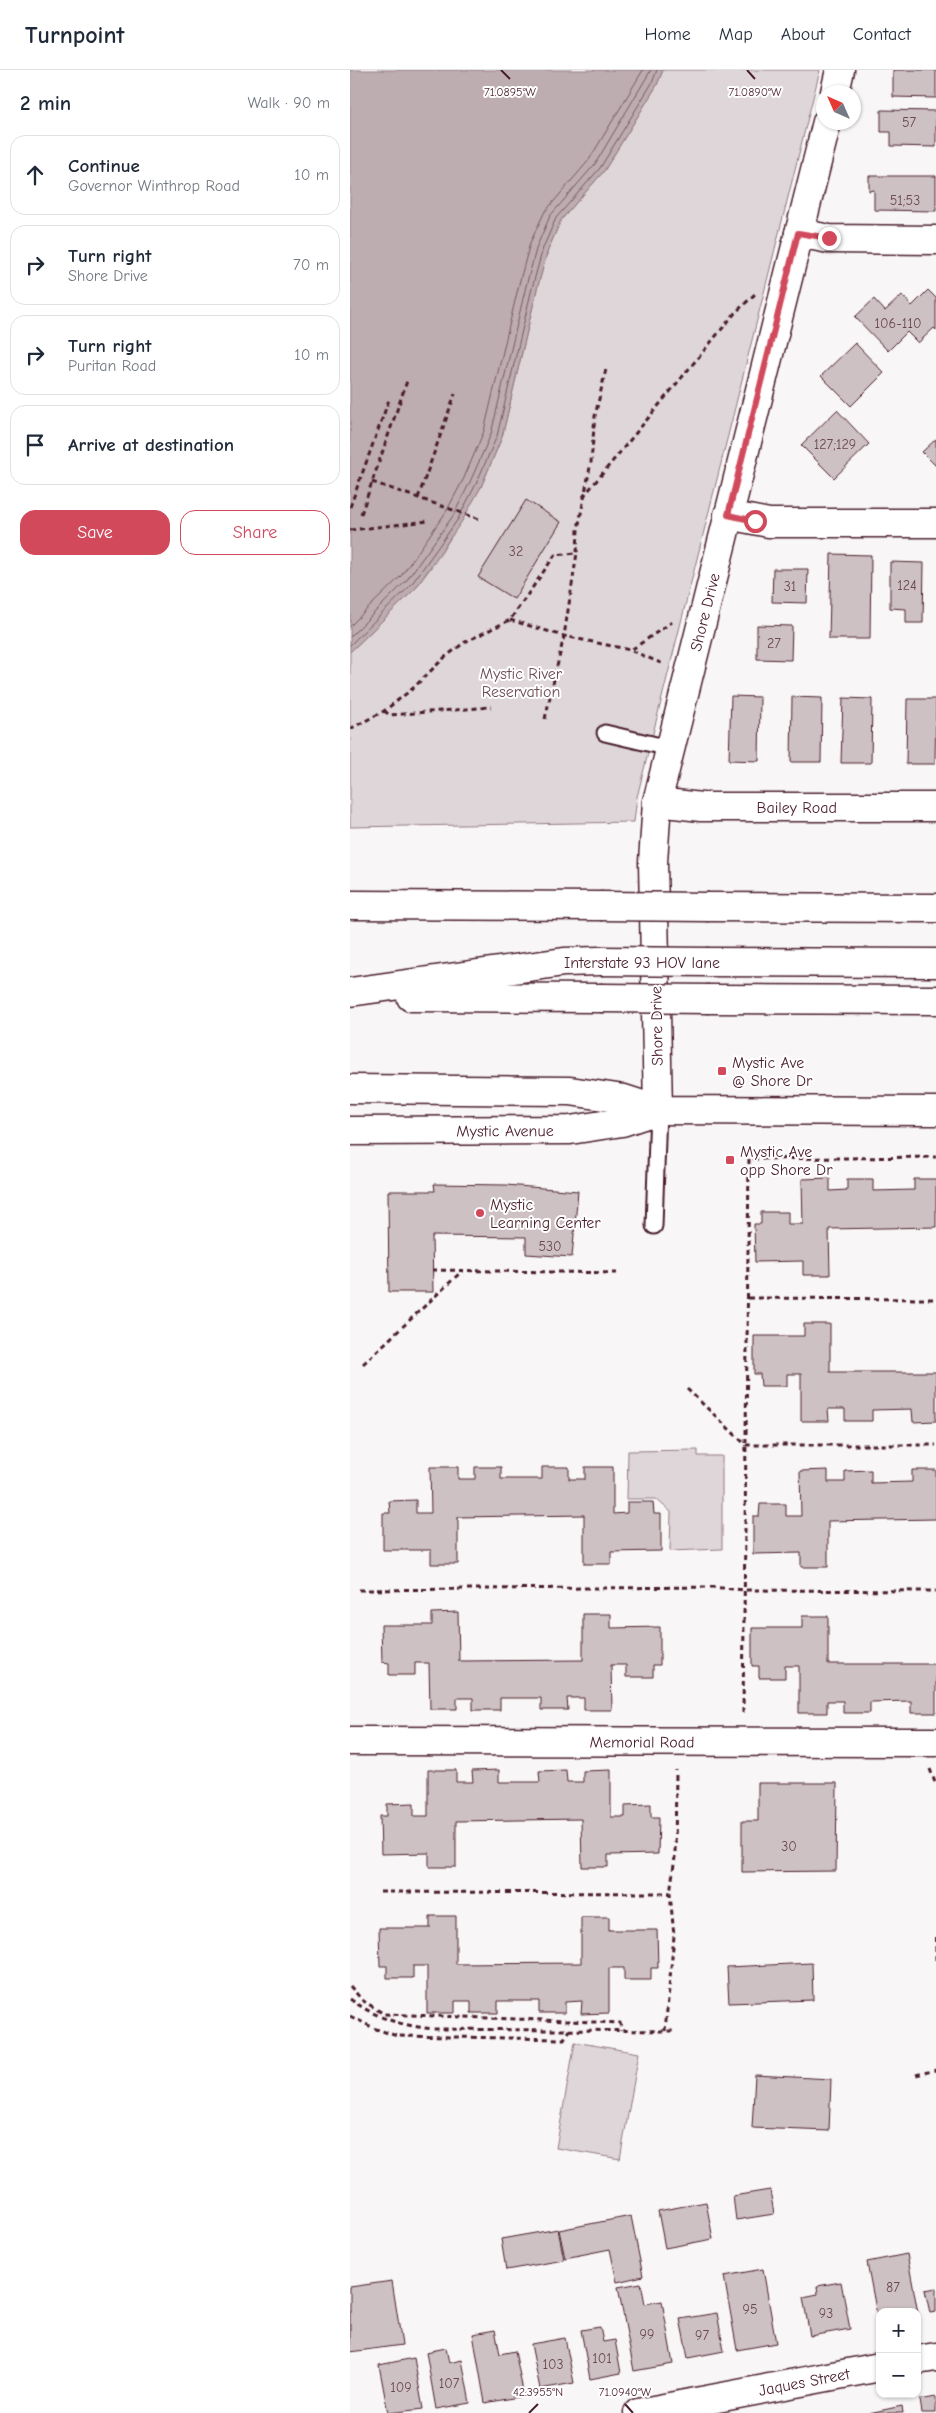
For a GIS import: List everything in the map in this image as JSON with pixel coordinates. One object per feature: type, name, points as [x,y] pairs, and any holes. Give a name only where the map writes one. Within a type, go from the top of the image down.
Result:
[{"type":"main road","points":[[837,85],[840,70]]},
{"type":"main road","name":"Shore Drive","points":[[658,1110],[653,862],[657,802],[825,130]]},
{"type":"main road","points":[[798,233],[829,238],[936,240]]},
{"type":"main road","points":[[728,515],[769,522],[936,523]]},
{"type":"main road","name":"Bailey Road","points":[[657,802],[701,807],[936,808]]},
{"type":"main road","points":[[350,905],[936,908]]},
{"type":"main road","name":"Interstate 93 HOV lane","points":[[350,992],[564,962],[936,963]]},
{"type":"main road","points":[[350,997],[936,1000]]},
{"type":"main road","name":"Mystic Avenue","points":[[350,1089],[570,1091],[624,1099],[658,1110],[936,1111]]},
{"type":"main road","name":"Mystic Avenue","points":[[350,1131],[570,1130],[622,1122],[658,1110]]},
{"type":"main road","name":"Memorial Road","points":[[350,1741],[933,1754]]},
{"type":"main road","points":[[921,2359],[936,2356]]},
{"type":"main road","name":"Jaques Street","points":[[638,2413],[876,2368]]},
{"type":"lane","points":[[605,733],[669,748]]},
{"type":"lane","points":[[654,1226],[658,1110]]},
{"type":"path","points":[[583,497],[735,313],[759,291]]},
{"type":"path","points":[[545,720],[564,636],[577,553],[583,497],[587,487],[595,416],[606,369]]},
{"type":"path","points":[[361,514],[408,378]]},
{"type":"path","points":[[418,498],[455,394]]},
{"type":"path","points":[[350,507],[390,397]]},
{"type":"path","points":[[372,482],[482,520]]},
{"type":"path","points":[[350,530],[430,521]]},
{"type":"path","points":[[350,728],[384,711],[411,690],[444,658],[465,642],[510,620],[555,555],[577,553]]},
{"type":"path","points":[[510,620],[564,636],[631,650],[671,666]]},
{"type":"path","points":[[631,650],[675,620]]},
{"type":"path","points":[[384,711],[390,715],[491,707]]},
{"type":"path","points":[[743,1719],[749,1159],[936,1156]]},
{"type":"path","points":[[432,1270],[619,1273]]},
{"type":"path","points":[[363,1364],[462,1271]]},
{"type":"path","points":[[748,1298],[936,1299]]},
{"type":"path","points":[[687,1388],[746,1445],[936,1445]]},
{"type":"path","points":[[359,1590],[712,1587],[744,1590],[936,1591]]},
{"type":"path","points":[[933,1754],[936,1785]]},
{"type":"path","points":[[665,2030],[674,1936],[670,1893],[675,1857],[676,1766]]},
{"type":"path","points":[[380,1892],[670,1893]]},
{"type":"path","points":[[936,1937],[936,1960]]},
{"type":"path","points":[[350,1986],[362,2000],[384,2014],[620,2023],[621,2030]]},
{"type":"path","points":[[350,1999],[369,2012],[400,2025],[433,2029],[673,2031]]},
{"type":"path","points":[[350,2016],[376,2029],[397,2036],[564,2039],[568,2030]]},
{"type":"path","points":[[916,2075],[936,2070]]},
{"type":"green space","name":"Mystic River Reservation","points":[[663,70],[820,70],[637,797],[634,822],[350,827],[350,652],[415,589],[440,555],[481,487],[502,437],[537,289],[548,250],[561,220],[604,171],[657,85]]},
{"type":"green space","points":[[698,1450],[698,1456],[722,1456],[722,1549],[670,1551],[671,1512],[656,1499],[627,1499],[628,1451]]},
{"type":"green space","points":[[575,2042],[639,2053],[620,2159],[556,2148]]},
{"type":"water","points":[[350,70],[663,70],[657,85],[604,171],[561,220],[548,250],[537,289],[502,437],[481,487],[462,521],[415,589],[350,652]]},
{"type":"building","points":[[893,70],[936,70],[936,98],[893,97]]},
{"type":"building","points":[[881,110],[936,111],[936,147],[891,146],[891,132],[881,132]]},
{"type":"building","points":[[869,176],[936,176],[936,211],[874,210],[874,190],[869,191]]},
{"type":"building","points":[[928,290],[936,298],[936,330],[934,328],[918,343],[907,332],[888,351],[855,317],[874,299],[885,311],[902,295],[912,306]]},
{"type":"building","points":[[855,343],[884,373],[851,406],[821,376]]},
{"type":"building","points":[[837,410],[869,444],[834,478],[801,445]]},
{"type":"building","points":[[936,439],[936,466],[922,452]]},
{"type":"building","points":[[526,500],[561,522],[514,599],[478,577]]},
{"type":"building","points":[[831,554],[871,555],[870,639],[829,639]]},
{"type":"building","points":[[890,562],[924,563],[923,623],[906,623],[906,609],[890,608]]},
{"type":"building","points":[[773,569],[808,569],[807,603],[772,602]]},
{"type":"building","points":[[757,625],[792,626],[791,660],[757,659]]},
{"type":"building","points":[[731,696],[760,697],[759,761],[729,760]]},
{"type":"building","points":[[792,697],[822,698],[821,762],[791,762]]},
{"type":"building","points":[[843,698],[872,699],[871,763],[841,763]]},
{"type":"building","points":[[907,699],[936,699],[935,764],[906,764]]},
{"type":"building","points":[[830,1178],[830,1191],[847,1190],[847,1179],[873,1179],[873,1191],[914,1190],[914,1179],[936,1179],[936,1227],[829,1229],[830,1275],[803,1275],[803,1261],[755,1262],[754,1224],[761,1224],[761,1212],[788,1212],[788,1224],[803,1224],[802,1179]]},
{"type":"building","points":[[434,1184],[506,1185],[578,1191],[572,1257],[526,1254],[526,1237],[432,1236],[433,1292],[389,1292],[388,1191],[435,1191]]},
{"type":"building","points":[[804,1324],[830,1324],[830,1372],[936,1372],[936,1421],[913,1422],[912,1409],[872,1410],[872,1421],[845,1421],[845,1409],[828,1409],[829,1421],[801,1421],[801,1374],[787,1374],[787,1386],[761,1386],[760,1374],[754,1374],[754,1336],[804,1336]]},
{"type":"building","points":[[430,1467],[458,1467],[458,1479],[475,1479],[475,1467],[501,1467],[501,1479],[542,1479],[542,1467],[569,1467],[569,1479],[585,1479],[585,1467],[613,1467],[613,1514],[627,1513],[627,1502],[653,1502],[654,1514],[661,1514],[661,1551],[611,1552],[611,1564],[584,1564],[584,1515],[458,1517],[458,1564],[431,1564],[431,1550],[383,1550],[383,1513],[390,1513],[389,1501],[416,1500],[416,1513],[431,1513]]},
{"type":"building","points":[[828,1470],[828,1482],[845,1482],[845,1471],[871,1470],[871,1483],[912,1482],[912,1470],[936,1470],[936,1519],[828,1521],[828,1567],[801,1567],[801,1553],[753,1554],[753,1516],[759,1516],[760,1504],[786,1504],[786,1516],[801,1516],[800,1471]]},
{"type":"building","points":[[458,1612],[459,1661],[583,1660],[583,1614],[611,1614],[611,1628],[660,1627],[660,1665],[653,1665],[653,1677],[626,1677],[626,1665],[611,1665],[612,1710],[584,1710],[584,1698],[567,1698],[568,1710],[541,1710],[541,1698],[500,1698],[500,1710],[473,1710],[473,1698],[457,1698],[457,1709],[430,1709],[429,1663],[415,1663],[415,1675],[389,1675],[389,1663],[382,1662],[381,1625],[432,1625],[432,1613]]},
{"type":"building","points":[[802,1616],[828,1616],[828,1664],[936,1664],[936,1713],[911,1713],[911,1701],[870,1702],[870,1713],[843,1713],[843,1701],[827,1701],[827,1713],[799,1713],[799,1666],[785,1666],[785,1678],[759,1678],[759,1666],[752,1666],[752,1628],[802,1628]]},
{"type":"building","points":[[428,1770],[456,1770],[456,1782],[473,1782],[472,1771],[499,1770],[499,1782],[540,1782],[539,1771],[566,1770],[567,1782],[583,1782],[583,1771],[611,1770],[611,1817],[625,1817],[625,1805],[651,1804],[651,1817],[659,1817],[658,1854],[608,1855],[608,1867],[582,1867],[581,1819],[456,1821],[456,1867],[429,1867],[429,1853],[381,1854],[380,1816],[387,1816],[387,1804],[414,1803],[414,1816],[428,1816]]},
{"type":"building","points":[[758,1783],[837,1783],[836,1871],[742,1872],[742,1821],[758,1821]]},
{"type":"building","points":[[430,1916],[456,1916],[456,1964],[581,1963],[581,1917],[609,1917],[609,1930],[657,1930],[658,1968],[651,1968],[651,1980],[624,1980],[624,1968],[609,1968],[609,2013],[581,2014],[582,2001],[565,2002],[565,2013],[539,2013],[539,2001],[498,2001],[498,2013],[471,2013],[471,2001],[455,2001],[455,2013],[427,2013],[427,1966],[413,1966],[413,1978],[387,1978],[387,1966],[380,1966],[379,1928],[430,1928]]},
{"type":"building","points":[[812,1963],[813,2000],[729,2003],[727,1967]]},
{"type":"building","points":[[755,2075],[831,2079],[829,2131],[752,2128]]},
{"type":"building","points":[[770,2190],[774,2214],[736,2220],[733,2196]]},
{"type":"building","points":[[706,2202],[713,2239],[665,2248],[658,2211]]},
{"type":"building","points":[[631,2216],[643,2276],[617,2282],[610,2249],[565,2258],[559,2230]]},
{"type":"building","points":[[558,2229],[564,2260],[506,2270],[501,2239]]},
{"type":"building","points":[[907,2254],[917,2308],[876,2309],[867,2262]]},
{"type":"building","points":[[763,2269],[776,2343],[737,2350],[724,2276]]},
{"type":"building","points":[[392,2281],[402,2345],[350,2352],[350,2287]]},
{"type":"building","points":[[841,2282],[850,2329],[810,2336],[803,2297],[818,2294],[817,2286]]},
{"type":"building","points":[[641,2283],[645,2304],[662,2301],[673,2364],[634,2371],[618,2287]]},
{"type":"building","points":[[936,2288],[936,2312],[930,2313],[925,2290]]},
{"type":"building","points":[[717,2313],[724,2351],[688,2358],[680,2319]]},
{"type":"building","points":[[600,2327],[603,2342],[615,2340],[621,2373],[590,2379],[581,2330]]},
{"type":"building","points":[[495,2330],[500,2354],[515,2351],[524,2396],[485,2403],[473,2334]]},
{"type":"building","points":[[565,2338],[574,2383],[540,2389],[531,2344]]},
{"type":"building","points":[[446,2348],[449,2363],[462,2360],[470,2403],[436,2409],[426,2352]]},
{"type":"building","points":[[414,2358],[423,2409],[388,2413],[379,2365]]},
{"type":"building","points":[[936,2397],[936,2413],[922,2413],[920,2400]]},
{"type":"building","points":[[902,2406],[903,2413],[869,2413]]},
{"type":"place","name":"Mystic Ave @ Shore Dr","points":[[722,1071]]},
{"type":"place","name":"Mystic Ave opp Shore Dr","points":[[730,1160]]},
{"type":"place","name":"Mystic Learning Center","points":[[480,1213]]},
{"type":"route","points":[[755,521],[728,515],[798,233],[829,238]]}]
